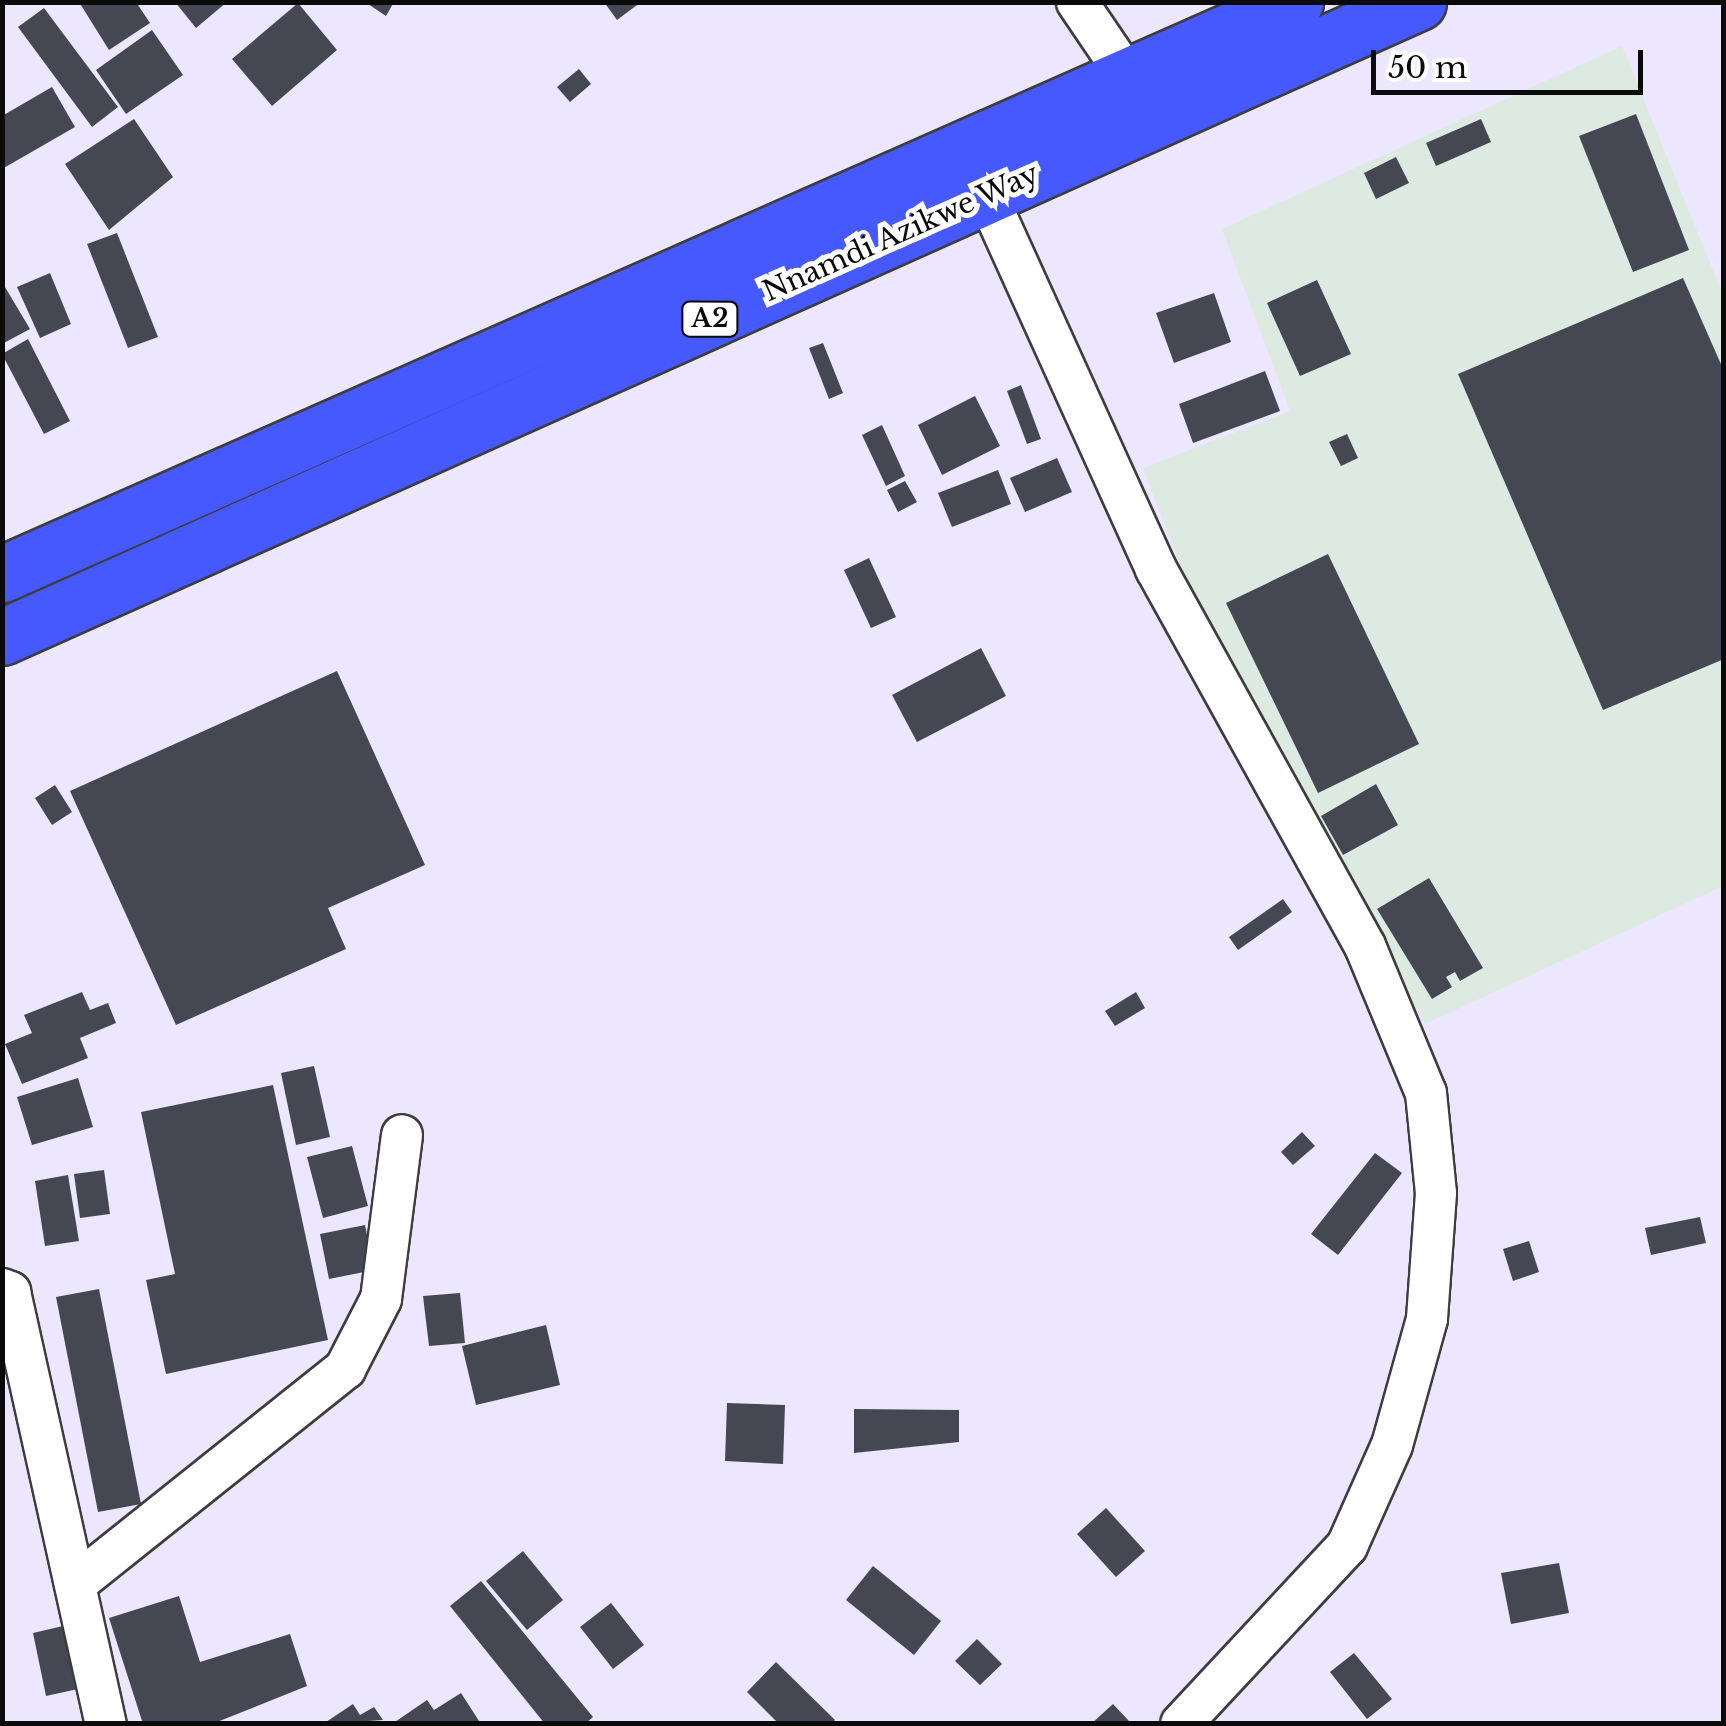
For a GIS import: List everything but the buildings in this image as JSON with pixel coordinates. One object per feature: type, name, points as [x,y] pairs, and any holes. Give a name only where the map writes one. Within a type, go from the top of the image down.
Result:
[{"type":"highway","name":"Nnamdi Azikwe Way","points":[[2,637],[986,194],[1295,2]]},
{"type":"highway","name":"Nnamdi Azikwe Way","points":[[2,574],[1142,98],[1418,2]]},
{"type":"street","points":[[1077,2],[1142,98]]},
{"type":"street","points":[[986,194],[1156,569],[1366,946],[1426,1093],[1436,1193],[1427,1319],[1392,1445],[1347,1546],[1181,1724]]},
{"type":"street","points":[[78,1582],[345,1369],[381,1299],[402,1135]]},
{"type":"street","points":[[2,1288],[78,1582],[106,1724]]},
{"type":"shaded area","points":[[1622,46],[1723,295],[1723,886],[1425,1024],[1219,666],[1143,468],[1290,411],[1222,229]]}]
